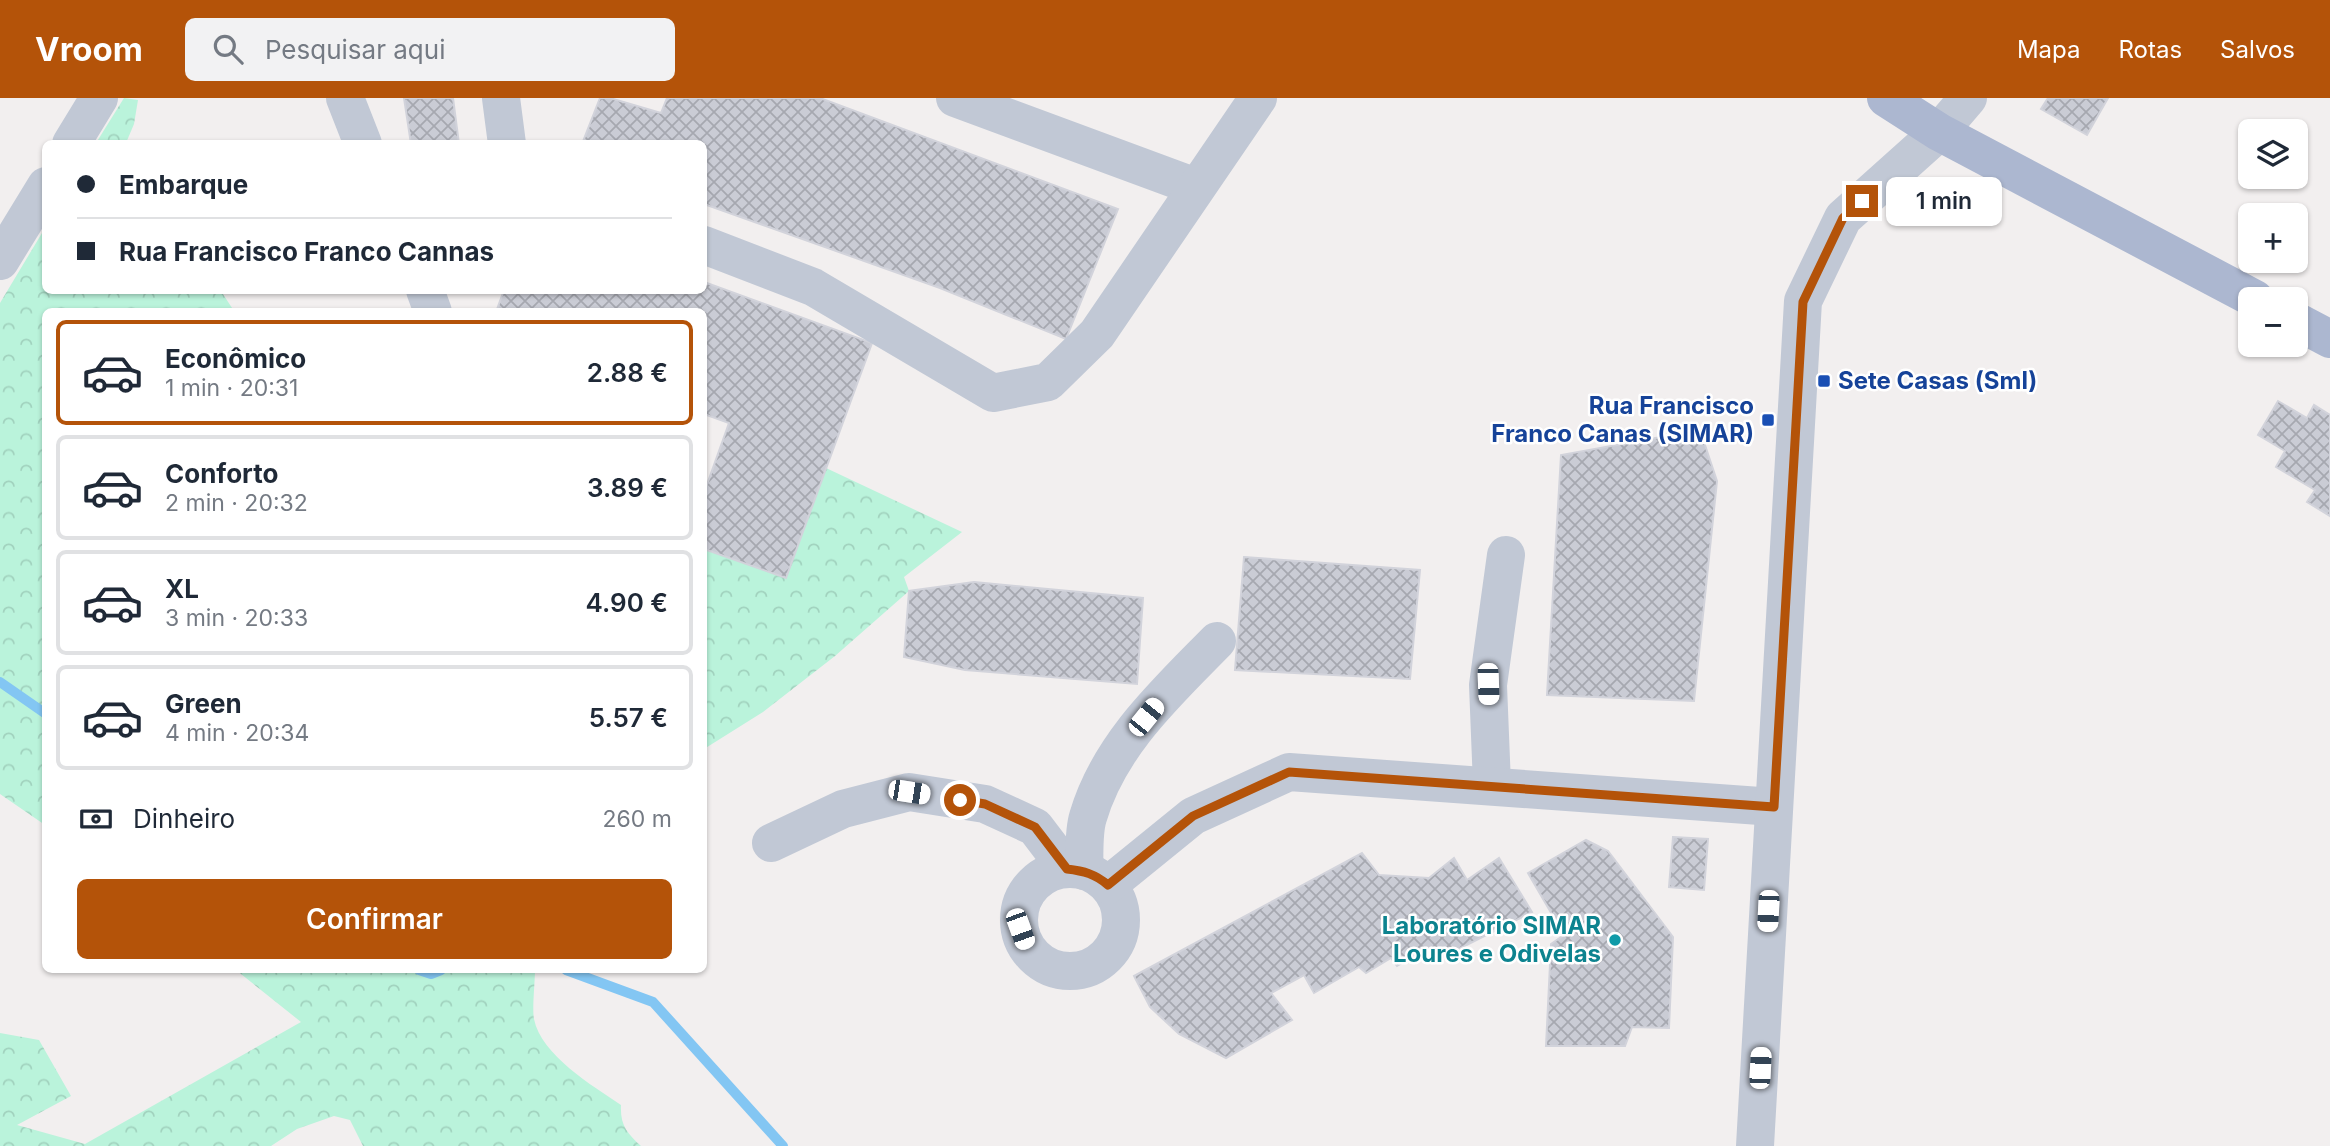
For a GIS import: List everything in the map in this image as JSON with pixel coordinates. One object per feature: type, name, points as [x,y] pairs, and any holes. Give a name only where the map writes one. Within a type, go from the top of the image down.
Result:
[{"type":"main road","points":[[1886,98],[1939,132],[2238,290]]},
{"type":"main road","points":[[2308,327],[2330,339]]},
{"type":"street","points":[[73,140],[99,98]]},
{"type":"street","points":[[345,98],[361,140]]},
{"type":"street","points":[[501,98],[507,140]]},
{"type":"street","points":[[955,98],[1196,187]]},
{"type":"street","points":[[707,246],[813,287],[993,393],[1048,382],[1097,334],[1258,98]]},
{"type":"street","points":[[1755,1146],[1803,302],[1843,218],[1939,132],[1968,98]]},
{"type":"street","points":[[0,261],[42,193]]},
{"type":"street","points":[[1492,785],[1488,684],[1506,555]]},
{"type":"street","points":[[1086,875],[1087,818],[1114,757],[1162,697],[1217,641]]},
{"type":"street","points":[[1086,875],[1193,816],[1289,772],[1774,807]]},
{"type":"street","points":[[772,843],[843,809],[909,792],[985,804],[1035,827],[1086,875]]},
{"type":"green space","points":[[124,98],[138,100],[134,124],[127,140],[98,140]]},
{"type":"green space","points":[[42,233],[42,294],[223,294],[232,308],[42,308],[42,823],[0,794],[0,303]]},
{"type":"green space","points":[[826,468],[962,532],[904,577],[909,591],[835,656],[763,712],[707,747],[707,550],[786,578]]},
{"type":"green space","points":[[240,973],[535,973],[533,1015],[539,1032],[557,1057],[621,1105],[625,1128],[641,1146],[363,1146],[350,1120],[334,1116],[297,1129],[271,1146],[0,1146],[0,1033],[39,1040],[71,1096],[17,1125],[85,1144],[301,1022]]},
{"type":"building","points":[[404,98],[453,98],[458,140],[410,140]]},
{"type":"building","points":[[600,98],[610,98],[661,113],[667,98],[820,98],[1118,209],[1066,339],[940,288],[707,205],[707,140],[584,140]]},
{"type":"building","points":[[2048,98],[2108,98],[2087,135],[2041,109]]},
{"type":"building","points":[[707,283],[872,343],[786,578],[707,550],[707,485],[729,423],[707,415],[707,308],[497,308],[503,294],[707,294]]},
{"type":"building","points":[[2278,401],[2307,418],[2314,405],[2330,415],[2330,516],[2307,502],[2315,490],[2276,467],[2285,451],[2258,435]]},
{"type":"building","points":[[1700,430],[1717,481],[1694,701],[1547,695],[1561,455]]},
{"type":"building","points":[[1244,557],[1420,570],[1410,679],[1235,670]]},
{"type":"building","points":[[974,582],[1143,598],[1137,684],[965,670],[904,657],[909,591]]},
{"type":"building","points":[[1673,837],[1708,839],[1704,890],[1669,887]]},
{"type":"building","name":"Laboratório SIMAR Loures e Odivelas","points":[[1586,840],[1608,851],[1673,937],[1669,1028],[1632,1027],[1625,1046],[1546,1046],[1551,944],[1564,935],[1528,873]]},
{"type":"building","points":[[1362,853],[1379,875],[1429,878],[1454,858],[1467,880],[1499,858],[1532,912],[1433,962],[1425,949],[1397,966],[1391,958],[1366,973],[1359,967],[1314,993],[1304,975],[1271,993],[1292,1020],[1226,1058],[1179,1034],[1150,1007],[1134,976]]},
{"type":"waterway","points":[[0,682],[42,711]]},
{"type":"waterway","points":[[428,973],[434,973]]},
{"type":"waterway","points":[[574,973],[653,1002],[783,1146]]},
{"type":"place","name":"Sete Casas (Sml)","points":[[1824,381]]},
{"type":"place","name":"Rua Francisco Franco Canas (SIMAR)","points":[[1768,420]]},
{"type":"place","name":"Laboratório SIMAR Loures e Odivelas","points":[[1615,940]]},
{"type":"route","points":[[960,800],[985,804],[1035,827],[1067,869],[1097,876],[1108,885],[1193,816],[1289,772],[1774,807],[1803,302],[1843,218],[1862,201]]}]
